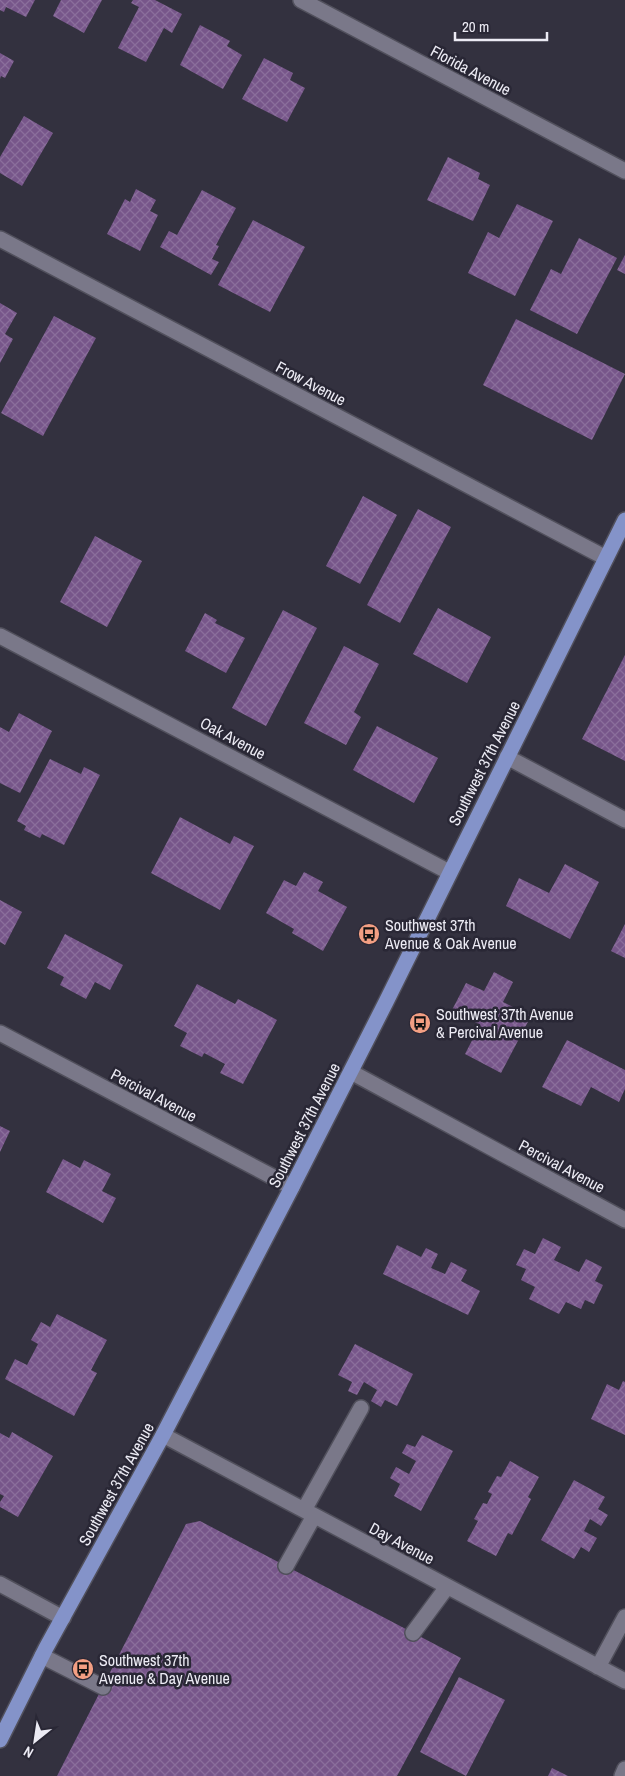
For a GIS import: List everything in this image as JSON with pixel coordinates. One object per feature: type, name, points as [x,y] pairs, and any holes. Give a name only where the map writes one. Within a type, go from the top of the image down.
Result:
[{"type":"main road","name":"Southwest 37th Avenue","points":[[0,1740],[42,1656],[163,1435],[351,1072],[625,520]]},
{"type":"street","name":"Florida Avenue","points":[[300,0],[625,170]]},
{"type":"street","name":"Frow Avenue","points":[[0,239],[606,558]]},
{"type":"street","name":"Oak Avenue","points":[[0,636],[449,872]]},
{"type":"street","points":[[507,757],[625,820]]},
{"type":"street","name":"Percival Avenue","points":[[0,1033],[292,1187]]},
{"type":"street","name":"Percival Avenue","points":[[351,1072],[625,1220]]},
{"type":"street","points":[[286,1566],[309,1513],[361,1408]]},
{"type":"street","name":"Day Avenue","points":[[163,1435],[625,1681]]},
{"type":"street","points":[[0,1584],[63,1618]]},
{"type":"street","points":[[413,1633],[447,1586]]},
{"type":"street","points":[[598,1667],[625,1617]]},
{"type":"street","points":[[42,1656],[102,1687]]},
{"type":"street","points":[[622,1776],[625,1769]]},
{"type":"building","points":[[0,0],[35,0],[26,17],[6,7],[4,12],[0,10]]},
{"type":"building","points":[[61,0],[102,0],[84,33],[53,16]]},
{"type":"building","points":[[133,0],[155,0],[182,14],[172,33],[164,28],[146,62],[118,48],[139,7],[131,3]]},
{"type":"building","points":[[200,25],[230,41],[227,46],[242,55],[223,89],[180,65]]},
{"type":"building","points":[[0,53],[14,61],[5,78],[1,76],[0,79]]},
{"type":"building","points":[[264,58],[293,73],[290,80],[305,88],[287,122],[242,99]]},
{"type":"building","points":[[24,116],[53,133],[22,186],[0,173],[0,157]]},
{"type":"building","points":[[448,157],[480,173],[478,179],[490,185],[473,221],[427,200]]},
{"type":"building","points":[[136,189],[156,200],[150,211],[158,215],[140,251],[107,234],[125,199],[130,202]]},
{"type":"building","points":[[202,190],[236,208],[216,245],[219,246],[212,259],[219,262],[211,275],[160,247],[169,231],[177,235]]},
{"type":"building","points":[[517,204],[553,221],[515,296],[468,273],[488,232],[499,238]]},
{"type":"building","points":[[253,220],[305,247],[270,312],[218,285]]},
{"type":"building","points":[[579,238],[617,258],[577,334],[530,310],[551,269],[561,274]]},
{"type":"building","points":[[625,255],[625,274],[617,270]]},
{"type":"building","points":[[0,303],[17,313],[5,334],[13,339],[0,363]]},
{"type":"building","points":[[54,316],[96,338],[43,436],[1,413]]},
{"type":"building","points":[[516,319],[625,374],[592,440],[483,385]]},
{"type":"building","points":[[363,496],[397,515],[360,584],[326,566]]},
{"type":"building","points":[[418,509],[451,527],[400,623],[367,605]]},
{"type":"building","points":[[95,536],[142,561],[107,627],[60,602]]},
{"type":"building","points":[[438,608],[491,637],[467,683],[413,654]]},
{"type":"building","points":[[283,610],[317,628],[266,726],[232,708]]},
{"type":"building","points":[[205,613],[217,620],[215,623],[245,638],[226,673],[185,651]]},
{"type":"building","points":[[344,646],[379,664],[354,712],[361,717],[346,745],[304,723]]},
{"type":"building","points":[[625,655],[625,761],[582,739]]},
{"type":"building","points":[[19,713],[52,731],[20,793],[0,783],[0,727],[9,732]]},
{"type":"building","points":[[377,726],[438,758],[414,803],[353,770]]},
{"type":"building","points":[[50,759],[81,774],[84,767],[100,775],[64,845],[42,834],[40,838],[24,830],[26,826],[17,821]]},
{"type":"building","points":[[180,817],[230,844],[234,836],[254,846],[220,910],[151,873]]},
{"type":"building","points":[[565,864],[599,882],[570,939],[506,906],[519,878],[549,893]]},
{"type":"building","points":[[304,872],[323,882],[318,891],[347,907],[323,951],[292,933],[294,929],[266,913],[284,880],[296,886]]},
{"type":"building","points":[[0,900],[22,912],[5,945],[0,942]]},
{"type":"building","points":[[625,924],[625,958],[611,951]]},
{"type":"building","points":[[65,934],[123,965],[110,990],[95,982],[86,999],[60,985],[64,977],[47,968]]},
{"type":"building","points":[[494,972],[513,982],[503,1002],[531,1016],[501,1073],[465,1054],[480,1025],[452,1010],[466,983],[484,991]]},
{"type":"building","points":[[197,984],[235,1004],[238,999],[277,1020],[243,1084],[220,1073],[225,1064],[204,1053],[202,1057],[180,1046],[187,1033],[174,1026]]},
{"type":"building","points":[[567,1040],[625,1070],[625,1089],[619,1102],[591,1087],[581,1106],[542,1087]]},
{"type":"building","points":[[0,1126],[10,1131],[0,1152]]},
{"type":"building","points":[[63,1159],[80,1168],[84,1160],[111,1174],[102,1191],[116,1198],[103,1223],[46,1192]]},
{"type":"building","points":[[543,1238],[561,1247],[554,1260],[579,1272],[586,1259],[602,1267],[595,1281],[603,1285],[594,1304],[585,1300],[581,1309],[566,1302],[559,1314],[529,1299],[535,1287],[521,1280],[526,1269],[516,1265],[524,1249],[535,1254]]},
{"type":"building","points":[[397,1245],[421,1257],[426,1248],[438,1254],[431,1268],[445,1274],[451,1262],[467,1270],[461,1281],[480,1291],[468,1315],[383,1274]]},
{"type":"building","points":[[57,1314],[107,1340],[91,1370],[97,1373],[74,1416],[5,1379],[15,1359],[27,1365],[38,1344],[31,1340],[41,1322],[50,1327]]},
{"type":"building","points":[[355,1344],[413,1374],[397,1406],[385,1400],[381,1407],[371,1401],[377,1390],[364,1382],[357,1395],[348,1391],[352,1382],[338,1375]]},
{"type":"building","points":[[623,1381],[625,1382],[625,1435],[591,1419],[607,1384],[619,1390]]},
{"type":"building","points":[[12,1432],[53,1456],[18,1517],[0,1507],[0,1502],[4,1496],[0,1494],[0,1433],[9,1438]]},
{"type":"building","points":[[422,1435],[453,1451],[421,1511],[394,1496],[400,1484],[390,1478],[396,1467],[409,1474],[416,1461],[402,1453],[407,1444],[415,1447]]},
{"type":"building","points":[[510,1461],[539,1477],[528,1497],[531,1499],[512,1535],[508,1533],[496,1556],[467,1541],[478,1521],[474,1519],[483,1503],[487,1504],[492,1494],[488,1492],[497,1476],[501,1477]]},
{"type":"building","points":[[574,1480],[605,1497],[598,1509],[608,1515],[601,1526],[590,1519],[584,1531],[597,1538],[589,1552],[581,1547],[574,1559],[541,1540]]},
{"type":"building","points":[[200,1521],[461,1658],[397,1776],[57,1776],[186,1524]]},
{"type":"building","points":[[459,1677],[505,1700],[466,1776],[420,1752]]},
{"type":"building","points":[[552,1768],[568,1776],[548,1776]]},
{"type":"place","name":"Southwest 37th Avenue & Oak Avenue","points":[[369,934]]},
{"type":"place","name":"Southwest 37th Avenue & Percival Avenue","points":[[420,1023]]},
{"type":"place","name":"Southwest 37th Avenue & Day Avenue","points":[[83,1669]]}]
